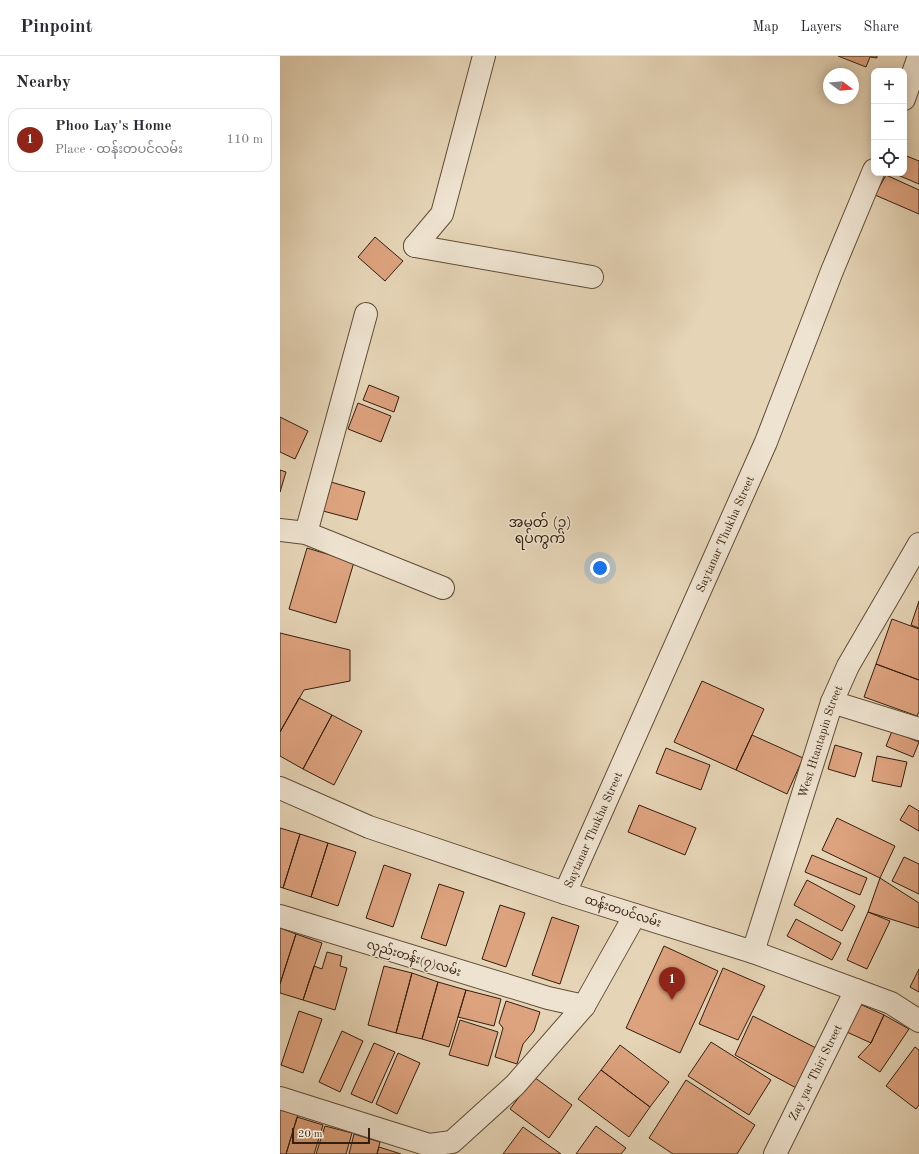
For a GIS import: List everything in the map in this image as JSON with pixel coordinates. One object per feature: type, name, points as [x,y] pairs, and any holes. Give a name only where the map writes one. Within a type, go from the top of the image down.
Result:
[{"type":"street","points":[[484,56],[442,214],[415,246],[592,277]]},
{"type":"street","points":[[907,90],[919,56]]},
{"type":"street","name":"Saytanar Thukha Street","points":[[565,893],[766,442],[832,271],[872,176]]},
{"type":"street","points":[[306,533],[366,314]]},
{"type":"street","points":[[280,530],[306,533],[443,588]]},
{"type":"street","name":"West Htantapin Street","points":[[753,952],[832,702],[848,666],[919,544]]},
{"type":"street","points":[[832,702],[919,729]]},
{"type":"street","name":"ထန်းတပင်လမ်း","points":[[280,788],[370,827],[565,893],[753,952],[891,1003],[919,1021]]},
{"type":"street","points":[[280,1098],[429,1145],[452,1142],[514,1085],[584,1006],[634,915]]},
{"type":"street","name":"လှည်းတန်း(၇)လမ်း","points":[[280,916],[548,998],[584,1006]]},
{"type":"street","name":"Zay yar Thiri Street","points":[[775,1154],[856,990]]},
{"type":"building","points":[[838,56],[877,56],[877,58],[870,57],[866,67]]},
{"type":"building","points":[[907,156],[919,161],[919,184],[900,176],[907,176]]},
{"type":"building","points":[[885,176],[888,176],[919,190],[919,214],[875,195]]},
{"type":"building","points":[[375,237],[403,261],[385,281],[358,257]]},
{"type":"building","points":[[369,385],[399,397],[394,412],[363,400]]},
{"type":"building","points":[[358,403],[391,416],[381,442],[348,429]]},
{"type":"building","points":[[280,417],[308,431],[295,459],[280,452]]},
{"type":"building","points":[[280,470],[286,472],[280,492]]},
{"type":"building","points":[[331,482],[365,492],[357,520],[323,511]]},
{"type":"building","points":[[307,548],[354,562],[336,623],[289,609]]},
{"type":"building","points":[[919,601],[919,628],[911,625]]},
{"type":"building","points":[[892,619],[919,629],[919,680],[876,664]]},
{"type":"building","points":[[280,633],[350,650],[350,681],[304,690],[280,732]]},
{"type":"building","points":[[876,664],[919,680],[919,712],[917,716],[864,697]]},
{"type":"building","points":[[702,681],[764,709],[736,770],[674,742]]},
{"type":"building","points":[[299,698],[332,715],[303,769],[280,756],[280,732]]},
{"type":"building","points":[[332,715],[362,731],[334,785],[303,769]]},
{"type":"building","points":[[892,731],[919,742],[913,757],[886,746]]},
{"type":"building","points":[[752,735],[803,758],[787,794],[736,770]]},
{"type":"building","points":[[835,745],[862,753],[855,777],[828,769]]},
{"type":"building","points":[[666,748],[710,765],[701,790],[656,773]]},
{"type":"building","points":[[877,756],[907,762],[901,787],[872,781]]},
{"type":"building","points":[[639,805],[696,828],[685,855],[628,832]]},
{"type":"building","points":[[909,805],[919,811],[919,831],[900,820]]},
{"type":"building","points":[[837,818],[895,846],[880,878],[822,850]]},
{"type":"building","points":[[280,828],[300,834],[283,888],[280,887]]},
{"type":"building","points":[[300,834],[328,843],[311,897],[283,888]]},
{"type":"building","points":[[328,843],[356,852],[338,906],[311,897]]},
{"type":"building","points":[[812,855],[867,878],[860,895],[805,872]]},
{"type":"building","points":[[904,857],[919,864],[919,894],[892,881]]},
{"type":"building","points":[[384,865],[411,874],[393,927],[366,918]]},
{"type":"building","points":[[880,878],[919,903],[919,928],[868,912]]},
{"type":"building","points":[[807,880],[855,906],[842,931],[794,905]]},
{"type":"building","points":[[439,884],[464,892],[446,946],[421,938]]},
{"type":"building","points":[[500,905],[525,913],[506,967],[482,959]]},
{"type":"building","points":[[868,912],[890,921],[867,969],[847,960]]},
{"type":"building","points":[[552,917],[579,926],[560,984],[532,975]]},
{"type":"building","points":[[796,919],[841,943],[832,960],[787,936]]},
{"type":"building","points":[[280,928],[296,934],[280,984]]},
{"type":"building","points":[[296,934],[322,943],[303,1000],[280,993],[280,984]]},
{"type":"building","points":[[664,946],[718,971],[680,1053],[626,1028]]},
{"type":"building","points":[[327,952],[342,956],[340,966],[347,968],[335,1010],[303,1000],[314,966],[322,969]]},
{"type":"building","points":[[384,966],[412,973],[396,1033],[368,1025]]},
{"type":"building","points":[[723,968],[765,986],[738,1040],[699,1024]]},
{"type":"building","points":[[919,969],[919,992],[910,987]]},
{"type":"building","points":[[412,973],[438,982],[422,1039],[396,1033]]},
{"type":"building","points":[[438,982],[466,990],[449,1047],[422,1039]]},
{"type":"building","points":[[466,990],[501,999],[494,1026],[458,1017]]},
{"type":"building","points":[[851,1000],[884,1015],[871,1043],[838,1028]]},
{"type":"building","points":[[506,1001],[540,1012],[534,1031],[523,1044],[517,1064],[495,1057],[503,1028],[499,1023]]},
{"type":"building","points":[[299,1011],[322,1019],[303,1073],[281,1065]]},
{"type":"building","points":[[884,1015],[909,1029],[880,1072],[858,1057],[871,1043]]},
{"type":"building","points":[[753,1016],[820,1050],[800,1090],[735,1055]]},
{"type":"building","points":[[460,1020],[498,1032],[488,1066],[449,1055]]},
{"type":"building","points":[[342,1031],[363,1041],[340,1092],[319,1082]]},
{"type":"building","points":[[711,1042],[771,1080],[749,1115],[688,1076]]},
{"type":"building","points":[[374,1043],[395,1052],[372,1103],[351,1094]]},
{"type":"building","points":[[620,1045],[669,1082],[650,1107],[601,1070]]},
{"type":"building","points":[[915,1047],[919,1050],[919,1105],[916,1109],[886,1086]]},
{"type":"building","points":[[398,1053],[420,1063],[397,1114],[376,1104]]},
{"type":"building","points":[[601,1070],[650,1107],[629,1137],[578,1099]]},
{"type":"building","points":[[534,1077],[572,1105],[549,1138],[510,1109]]},
{"type":"building","points":[[686,1080],[755,1125],[737,1154],[673,1154],[649,1138]]},
{"type":"building","points":[[280,1110],[298,1115],[286,1154],[280,1154]]},
{"type":"building","points":[[297,1117],[323,1125],[314,1154],[286,1154]]},
{"type":"building","points":[[325,1126],[352,1133],[346,1154],[316,1154]]},
{"type":"building","points":[[596,1126],[626,1148],[621,1154],[576,1154]]},
{"type":"building","points":[[523,1127],[561,1154],[503,1154]]},
{"type":"building","points":[[354,1134],[380,1142],[377,1154],[349,1154]]},
{"type":"building","points":[[379,1147],[401,1154],[377,1154]]},
{"type":"place","name":"Phoo Lay's Home","points":[[672,1000]]},
{"type":"district","name":"အမှတ် (၃) ရပ်ကွက်","points":[[540,530]]}]
